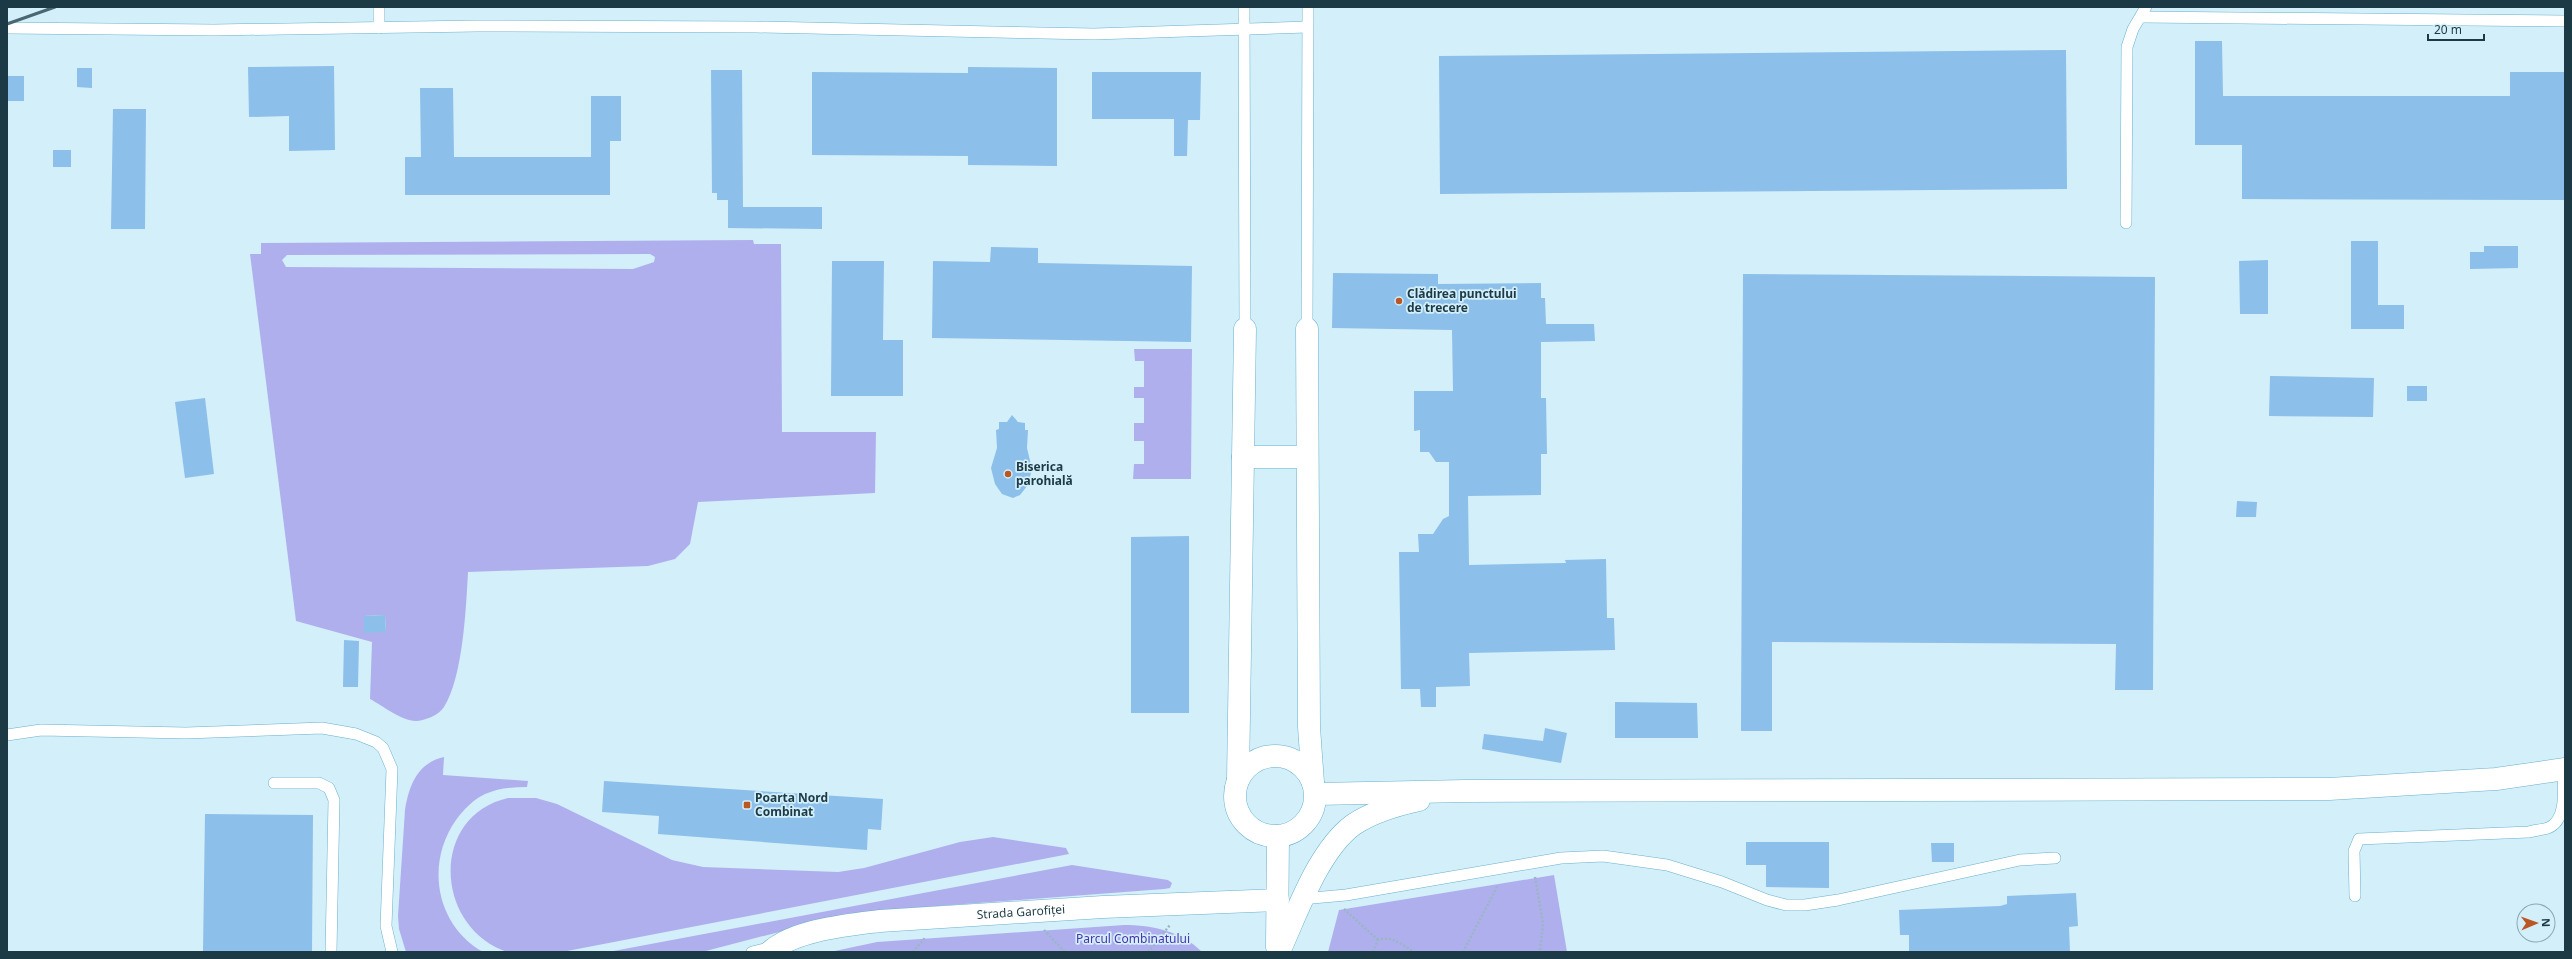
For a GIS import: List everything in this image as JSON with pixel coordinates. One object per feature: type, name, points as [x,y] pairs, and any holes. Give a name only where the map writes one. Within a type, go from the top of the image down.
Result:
[{"type":"street","points":[[1245,330],[1238,780],[1235,803],[1245,824],[1266,836],[1278,836],[1291,834],[1301,827],[1312,812],[1315,788],[1309,727],[1307,330]]},
{"type":"street","points":[[1243,457],[1307,457]]},
{"type":"street","points":[[1238,780],[1244,770],[1253,762],[1276,756],[1299,763],[1315,788]]},
{"type":"street","points":[[1315,788],[1464,792],[2330,789],[2489,780],[2564,770]]},
{"type":"street","points":[[1278,952],[1304,898],[1336,842],[1353,826],[1374,814],[1397,805],[1464,792]]},
{"type":"street","points":[[1278,836],[1278,952]]},
{"type":"street","name":"Strada Garofiței","points":[[774,949],[812,933],[846,925],[880,921],[1103,906],[1278,900]]},
{"type":"lane","points":[[379,7],[379,28]]},
{"type":"lane","points":[[1244,7],[1245,330]]},
{"type":"lane","points":[[1307,330],[1308,7]]},
{"type":"lane","points":[[2126,223],[2127,47],[2133,29],[2144,12],[2565,20]]},
{"type":"lane","points":[[7,28],[756,27],[1094,34],[1307,27]]},
{"type":"lane","points":[[7,734],[41,730],[186,733],[322,728],[356,734],[376,742],[383,748],[392,769],[386,926],[392,952]]},
{"type":"lane","points":[[2355,896],[2354,851],[2359,838],[2529,832],[2549,828],[2558,818],[2564,800],[2564,770]]},
{"type":"lane","points":[[274,783],[319,783],[329,788],[334,800],[331,952]]},
{"type":"lane","points":[[1278,900],[1346,895],[1561,858],[1603,856],[1667,865],[1722,882],[1767,900],[1786,905],[1805,905],[1838,900],[2020,860],[2055,858]]},
{"type":"lane","points":[[752,952],[774,949]]},
{"type":"path","points":[[1534,871],[1543,923],[1540,952]]},
{"type":"path","points":[[1463,952],[1498,884]]},
{"type":"path","points":[[1338,904],[1378,940],[1392,939],[1414,952]]},
{"type":"path","points":[[1038,924],[1065,952]]},
{"type":"path","points":[[1148,952],[1171,924]]},
{"type":"path","points":[[913,952],[927,936]]},
{"type":"path","points":[[1373,952],[1378,940]]},
{"type":"green space","points":[[753,240],[754,244],[781,244],[782,432],[876,432],[875,493],[698,502],[690,544],[675,559],[648,566],[468,572],[462,642],[459,661],[450,694],[442,710],[436,715],[417,721],[406,719],[370,699],[372,642],[296,621],[250,254],[261,254],[261,243]],"holes":[[[650,254],[655,257],[654,262],[633,269],[286,267],[282,260],[287,255]],[[385,615],[386,632],[365,632],[364,616]]]},
{"type":"green space","points":[[1134,349],[1192,349],[1191,479],[1133,479],[1134,464],[1144,464],[1144,441],[1134,441],[1134,423],[1144,423],[1144,398],[1134,398],[1134,387],[1144,387],[1144,361],[1135,361]]},
{"type":"green space","points":[[444,757],[443,775],[528,781],[527,787],[496,790],[481,796],[473,802],[456,820],[446,837],[441,855],[439,874],[440,892],[446,910],[455,926],[467,940],[483,952],[406,952],[399,929],[398,916],[405,810],[409,792],[416,777],[427,764]]},
{"type":"green space","points":[[508,798],[536,798],[557,804],[672,860],[703,867],[838,872],[864,868],[960,842],[993,837],[1066,848],[1069,854],[562,952],[531,954],[516,953],[502,950],[479,936],[463,916],[454,894],[451,870],[455,846],[465,825],[483,808]]},
{"type":"green space","points":[[1072,865],[1168,880],[1172,883],[1170,888],[1164,889],[898,909],[825,920],[702,952],[608,952]]},
{"type":"green space","points":[[1554,875],[1567,952],[1328,952],[1339,910]]},
{"type":"green space","name":"Parcul Combinatului","points":[[1124,925],[1145,926],[1175,934],[1194,945],[1202,952],[830,952],[877,942]]},
{"type":"building","points":[[2195,41],[2222,41],[2223,96],[2510,96],[2510,72],[2565,72],[2565,200],[2242,199],[2242,145],[2195,145]]},
{"type":"building","points":[[2066,50],[2067,189],[1440,194],[1439,56]]},
{"type":"building","points":[[334,66],[335,150],[289,151],[289,116],[249,117],[248,67]]},
{"type":"building","points":[[968,67],[1057,68],[1057,166],[968,165],[968,156],[812,155],[812,72],[968,73]]},
{"type":"building","points":[[77,68],[92,68],[92,88],[77,87]]},
{"type":"building","points":[[711,70],[742,70],[743,207],[822,207],[822,229],[728,228],[728,200],[717,200],[717,193],[712,193]]},
{"type":"building","points":[[1092,72],[1201,72],[1200,120],[1188,120],[1187,156],[1174,156],[1174,119],[1092,119]]},
{"type":"building","points":[[7,76],[24,76],[24,101],[7,101]]},
{"type":"building","points":[[420,88],[453,88],[454,157],[591,157],[591,96],[621,96],[621,141],[610,141],[610,195],[405,195],[405,157],[421,157]]},
{"type":"building","points":[[113,109],[146,109],[145,229],[111,229]]},
{"type":"building","points":[[53,150],[71,150],[71,167],[53,167]]},
{"type":"building","points":[[2351,241],[2378,241],[2378,305],[2404,305],[2404,329],[2351,329]]},
{"type":"building","points":[[2484,246],[2518,246],[2518,268],[2470,269],[2470,252],[2484,252]]},
{"type":"building","points":[[991,247],[1038,248],[1038,263],[1192,266],[1191,342],[932,338],[933,261],[990,262]]},
{"type":"building","points":[[2268,260],[2268,314],[2240,314],[2239,261]]},
{"type":"building","points":[[832,261],[884,261],[883,340],[903,340],[903,396],[831,396]]},
{"type":"building","points":[[1333,273],[1438,274],[1438,284],[1541,283],[1541,298],[1545,298],[1546,324],[1594,324],[1595,341],[1541,342],[1541,398],[1546,398],[1547,454],[1541,454],[1541,495],[1468,496],[1469,565],[1566,563],[1565,560],[1606,559],[1607,618],[1614,618],[1615,650],[1469,653],[1470,686],[1436,687],[1436,707],[1421,707],[1420,689],[1401,689],[1399,552],[1419,552],[1418,534],[1433,534],[1443,519],[1449,516],[1449,462],[1436,462],[1429,452],[1420,452],[1420,430],[1414,431],[1414,391],[1453,391],[1452,330],[1332,328]]},
{"type":"building","points":[[1743,274],[2155,277],[2153,690],[2115,690],[2116,644],[1772,642],[1772,731],[1741,731]]},
{"type":"building","points":[[2270,376],[2374,378],[2373,417],[2269,416]]},
{"type":"building","points":[[2407,386],[2427,386],[2427,401],[2407,401]]},
{"type":"building","points":[[205,398],[214,474],[185,478],[175,402]]},
{"type":"building","points":[[1012,415],[1018,422],[1025,423],[1025,430],[1028,430],[1027,448],[1032,469],[1028,485],[1020,495],[1013,498],[1002,494],[995,484],[991,468],[997,448],[996,430],[999,429],[999,422],[1007,422]]},
{"type":"building","points":[[2237,501],[2257,502],[2256,517],[2236,517]]},
{"type":"building","points":[[1189,536],[1189,713],[1131,713],[1131,537]]},
{"type":"building","points":[[385,615],[386,632],[364,633],[364,616]]},
{"type":"building","points":[[344,640],[359,641],[358,687],[343,687]]},
{"type":"building","points":[[1615,702],[1697,703],[1698,738],[1615,738]]},
{"type":"building","points":[[1545,728],[1567,733],[1561,763],[1482,749],[1484,734],[1543,741]]},
{"type":"building","points":[[604,781],[883,799],[881,830],[868,829],[867,850],[658,834],[659,816],[602,812]]},
{"type":"building","points":[[205,814],[313,815],[312,952],[203,952]]},
{"type":"building","points":[[1746,842],[1829,842],[1829,888],[1766,887],[1766,865],[1746,865]]},
{"type":"building","points":[[1931,843],[1954,843],[1954,862],[1932,862]]},
{"type":"building","points":[[2076,893],[2078,926],[2069,927],[2070,952],[1909,952],[1909,935],[1900,935],[1899,910],[2000,906],[2007,904],[2007,896]]},
{"type":"railway","points":[[7,24],[55,7]]},
{"type":"place","name":"Clădirea punctului de trecere","points":[[1399,301]]},
{"type":"place","name":"Biserica parohială","points":[[1008,474]]},
{"type":"place","name":"Poarta Nord Combinat","points":[[747,805]]}]
